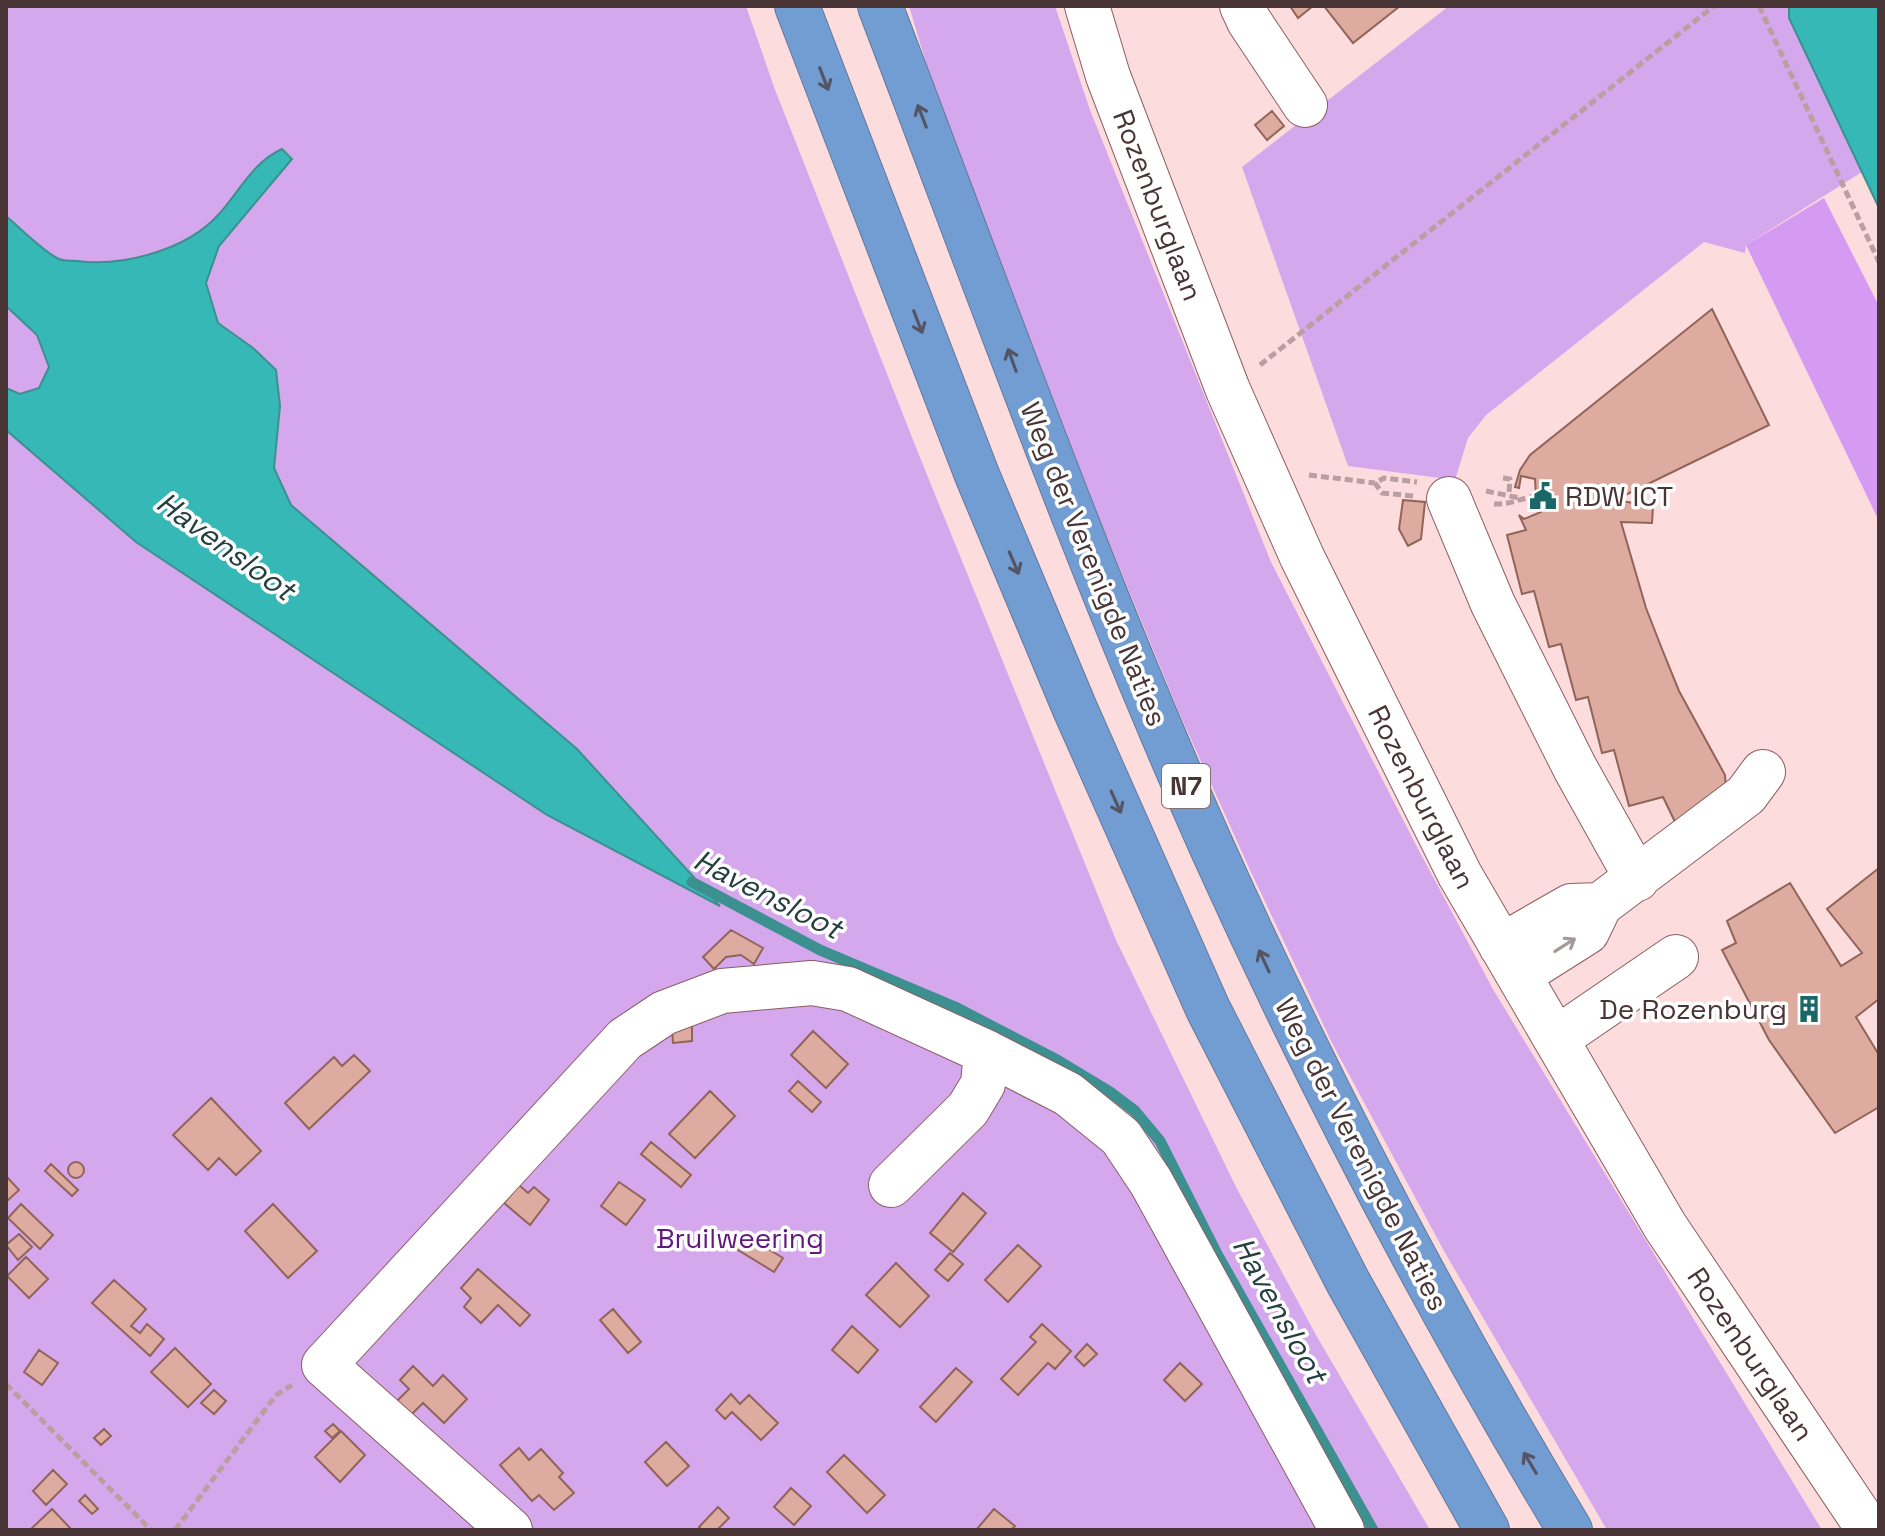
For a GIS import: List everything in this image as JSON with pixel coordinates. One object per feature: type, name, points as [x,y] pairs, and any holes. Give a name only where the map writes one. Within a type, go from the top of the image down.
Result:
[{"type":"highway","name":"N7","points":[[797,6],[983,489],[1075,709],[1208,1009],[1348,1282],[1487,1530]]},
{"type":"highway","name":"Weg der Verenigde Naties","points":[[880,6],[1018,377],[1138,675],[1213,849],[1284,1004],[1404,1240],[1508,1427],[1570,1530]]},
{"type":"street","name":"Rozenburglaan","points":[[1087,6],[1108,76],[1228,390],[1302,557],[1453,861],[1665,1226],[1869,1530]]},
{"type":"street","points":[[1242,6],[1305,105]]},
{"type":"street","points":[[1449,499],[1493,604],[1575,768],[1637,879]]},
{"type":"street","points":[[1510,960],[1587,932],[1600,905],[1746,795],[1763,772]]},
{"type":"street","points":[[1556,1039],[1676,957]]},
{"type":"street","points":[[510,1530],[324,1365],[625,1039],[664,1013],[722,991],[812,983],[848,989],[986,1052],[1068,1094],[1121,1137],[1151,1182],[1342,1530]]},
{"type":"street","points":[[891,1185],[968,1109],[983,1084],[986,1052]]},
{"type":"path","points":[[1228,390],[1714,6]]},
{"type":"path","points":[[1759,6],[1879,262]]},
{"type":"path","points":[[1265,473],[1375,483]]},
{"type":"path","points":[[1503,478],[1510,479],[1509,493]]},
{"type":"path","points":[[1493,504],[1508,505],[1520,498],[1536,496]]},
{"type":"path","points":[[175,1530],[276,1395],[324,1365]]},
{"type":"path","points":[[6,1384],[151,1530]]},
{"type":"green space","name":"Bruilweering","points":[[6,6],[746,6],[774,87],[919,455],[1116,940],[1236,1187],[1316,1335],[1430,1530],[6,1530],[6,430],[136,542],[547,815],[577,749],[291,505],[274,468],[280,406],[253,348],[217,323],[206,283],[219,246],[292,158],[282,149],[272,155],[255,169],[206,227],[172,246],[114,261],[68,261],[53,256],[6,216]]},
{"type":"green space","points":[[909,6],[1055,6],[1090,110],[1271,562],[1494,991],[1822,1530],[1607,1530],[1444,1251],[1332,1043],[1250,870],[1180,715],[1037,367],[945,126]]},
{"type":"green space","points":[[1449,6],[1789,6],[1789,18],[1862,172],[1746,245],[1745,253],[1704,242],[1486,415],[1468,438],[1455,480],[1348,466],[1242,167]]},
{"type":"green space","points":[[6,306],[37,335],[49,367],[39,388],[19,394],[6,388]]},
{"type":"shaded area","points":[[1824,198],[1879,306],[1879,521],[1746,245]]},
{"type":"water","points":[[1789,6],[1879,6],[1879,208],[1789,18]]},
{"type":"water","points":[[282,149],[292,159],[219,246],[206,283],[218,323],[253,348],[276,370],[280,406],[274,468],[291,505],[577,749],[720,906],[547,815],[136,542],[6,430],[6,388],[20,394],[39,388],[49,367],[37,335],[6,306],[6,216],[59,259],[95,262],[134,258],[172,246],[206,227],[255,169]]},
{"type":"building","points":[[1290,6],[1313,6],[1298,18]]},
{"type":"building","points":[[1324,6],[1400,6],[1353,43]]},
{"type":"building","points":[[1272,111],[1284,126],[1267,140],[1255,125]]},
{"type":"building","points":[[1712,309],[1769,425],[1615,500],[1653,506],[1652,523],[1621,522],[1646,608],[1679,691],[1725,775],[1726,789],[1676,824],[1663,797],[1629,806],[1614,750],[1602,753],[1588,697],[1576,700],[1561,644],[1549,647],[1534,591],[1522,594],[1507,535],[1526,530],[1519,515],[1524,519],[1541,512],[1535,479],[1521,476],[1519,488],[1515,487],[1520,470],[1530,455]]},
{"type":"building","points":[[1403,500],[1425,502],[1421,539],[1408,546],[1399,529]]},
{"type":"building","name":"De Rozenburg","points":[[1879,868],[1879,999],[1856,1017],[1879,1055],[1879,1107],[1835,1133],[1769,1040],[1722,950],[1736,943],[1727,921],[1790,883],[1841,966],[1862,953],[1827,909]]},
{"type":"building","points":[[731,930],[763,948],[754,964],[741,955],[726,957],[714,969],[703,957]]},
{"type":"building","points":[[692,1025],[692,1041],[673,1043],[672,1026]]},
{"type":"building","points":[[813,1031],[848,1064],[826,1088],[791,1055]]},
{"type":"building","points":[[354,1055],[370,1071],[309,1129],[285,1103],[334,1057],[342,1066]]},
{"type":"building","points":[[798,1081],[821,1102],[812,1112],[789,1091]]},
{"type":"building","points":[[710,1091],[735,1116],[695,1158],[669,1134]]},
{"type":"building","points":[[211,1098],[261,1151],[236,1175],[219,1158],[208,1170],[173,1135]]},
{"type":"building","points":[[651,1142],[691,1175],[681,1187],[641,1154]]},
{"type":"building","points":[[73,1162],[79,1162],[84,1170],[82,1176],[73,1178],[68,1173],[68,1167]]},
{"type":"building","points":[[51,1164],[78,1190],[72,1196],[45,1171]]},
{"type":"building","points":[[6,1176],[19,1190],[6,1202]]},
{"type":"building","points":[[619,1182],[645,1200],[626,1225],[601,1206]]},
{"type":"building","points":[[519,1185],[528,1193],[534,1187],[549,1200],[530,1225],[504,1203]]},
{"type":"building","points":[[963,1193],[986,1213],[953,1252],[930,1233]]},
{"type":"building","points":[[21,1204],[53,1235],[40,1249],[8,1218]]},
{"type":"building","points":[[273,1204],[317,1251],[288,1278],[245,1231]]},
{"type":"building","points":[[742,1233],[783,1258],[774,1272],[733,1247]]},
{"type":"building","points":[[19,1234],[32,1247],[18,1260],[6,1245]]},
{"type":"building","points":[[1018,1245],[1041,1266],[1008,1302],[985,1280]]},
{"type":"building","points":[[950,1253],[963,1264],[948,1281],[935,1270]]},
{"type":"building","points":[[26,1257],[48,1279],[29,1298],[7,1276]]},
{"type":"building","points":[[896,1263],[929,1296],[900,1327],[866,1295]]},
{"type":"building","points":[[478,1269],[530,1315],[520,1326],[498,1305],[481,1323],[464,1307],[471,1298],[461,1288]]},
{"type":"building","points":[[114,1280],[146,1309],[131,1326],[140,1333],[147,1324],[164,1339],[150,1356],[92,1303]]},
{"type":"building","points":[[613,1309],[641,1342],[628,1353],[600,1320]]},
{"type":"building","points":[[1042,1324],[1071,1351],[1055,1369],[1048,1363],[1018,1395],[1001,1379],[1036,1342],[1030,1337]]},
{"type":"building","points":[[852,1326],[878,1350],[858,1373],[832,1350]]},
{"type":"building","points":[[1087,1344],[1097,1354],[1084,1366],[1075,1357]]},
{"type":"building","points":[[175,1348],[211,1384],[188,1407],[151,1372]]},
{"type":"building","points":[[39,1350],[58,1363],[42,1385],[24,1372]]},
{"type":"building","points":[[1180,1363],[1202,1384],[1185,1401],[1164,1380]]},
{"type":"building","points":[[413,1366],[433,1386],[443,1375],[467,1399],[444,1423],[423,1403],[410,1416],[396,1402],[409,1389],[400,1380]]},
{"type":"building","points":[[956,1368],[972,1382],[936,1422],[920,1407]]},
{"type":"building","points":[[214,1390],[226,1401],[214,1414],[201,1403]]},
{"type":"building","points":[[731,1394],[740,1404],[749,1395],[778,1423],[761,1440],[732,1412],[725,1419],[716,1410]]},
{"type":"building","points":[[333,1424],[340,1431],[332,1438],[325,1431]]},
{"type":"building","points":[[104,1429],[111,1436],[101,1445],[94,1438]]},
{"type":"building","points":[[341,1431],[365,1455],[340,1482],[315,1457]]},
{"type":"building","points":[[666,1442],[689,1466],[667,1486],[645,1462]]},
{"type":"building","points":[[519,1448],[529,1460],[541,1449],[563,1473],[559,1477],[574,1493],[554,1510],[539,1495],[532,1501],[500,1465]]},
{"type":"building","points":[[844,1455],[885,1495],[867,1513],[827,1472]]},
{"type":"building","points":[[53,1470],[67,1484],[46,1505],[33,1491]]},
{"type":"building","points":[[791,1488],[811,1506],[794,1525],[774,1507]]},
{"type":"building","points":[[85,1495],[98,1509],[92,1514],[79,1501]]},
{"type":"building","points":[[718,1507],[729,1518],[717,1530],[702,1530],[699,1527]]},
{"type":"building","points":[[52,1509],[72,1530],[30,1530]]},
{"type":"building","points":[[994,1509],[1015,1526],[1011,1530],[976,1530]]},
{"type":"waterway","name":"Havensloot","points":[[692,882],[820,950],[955,1007],[1057,1060],[1135,1111],[1160,1141],[1217,1254],[1373,1530]]},
{"type":"place","name":"RDW ICT","points":[[1543,496]]},
{"type":"place","name":"De Rozenburg","points":[[1809,1009]]}]
